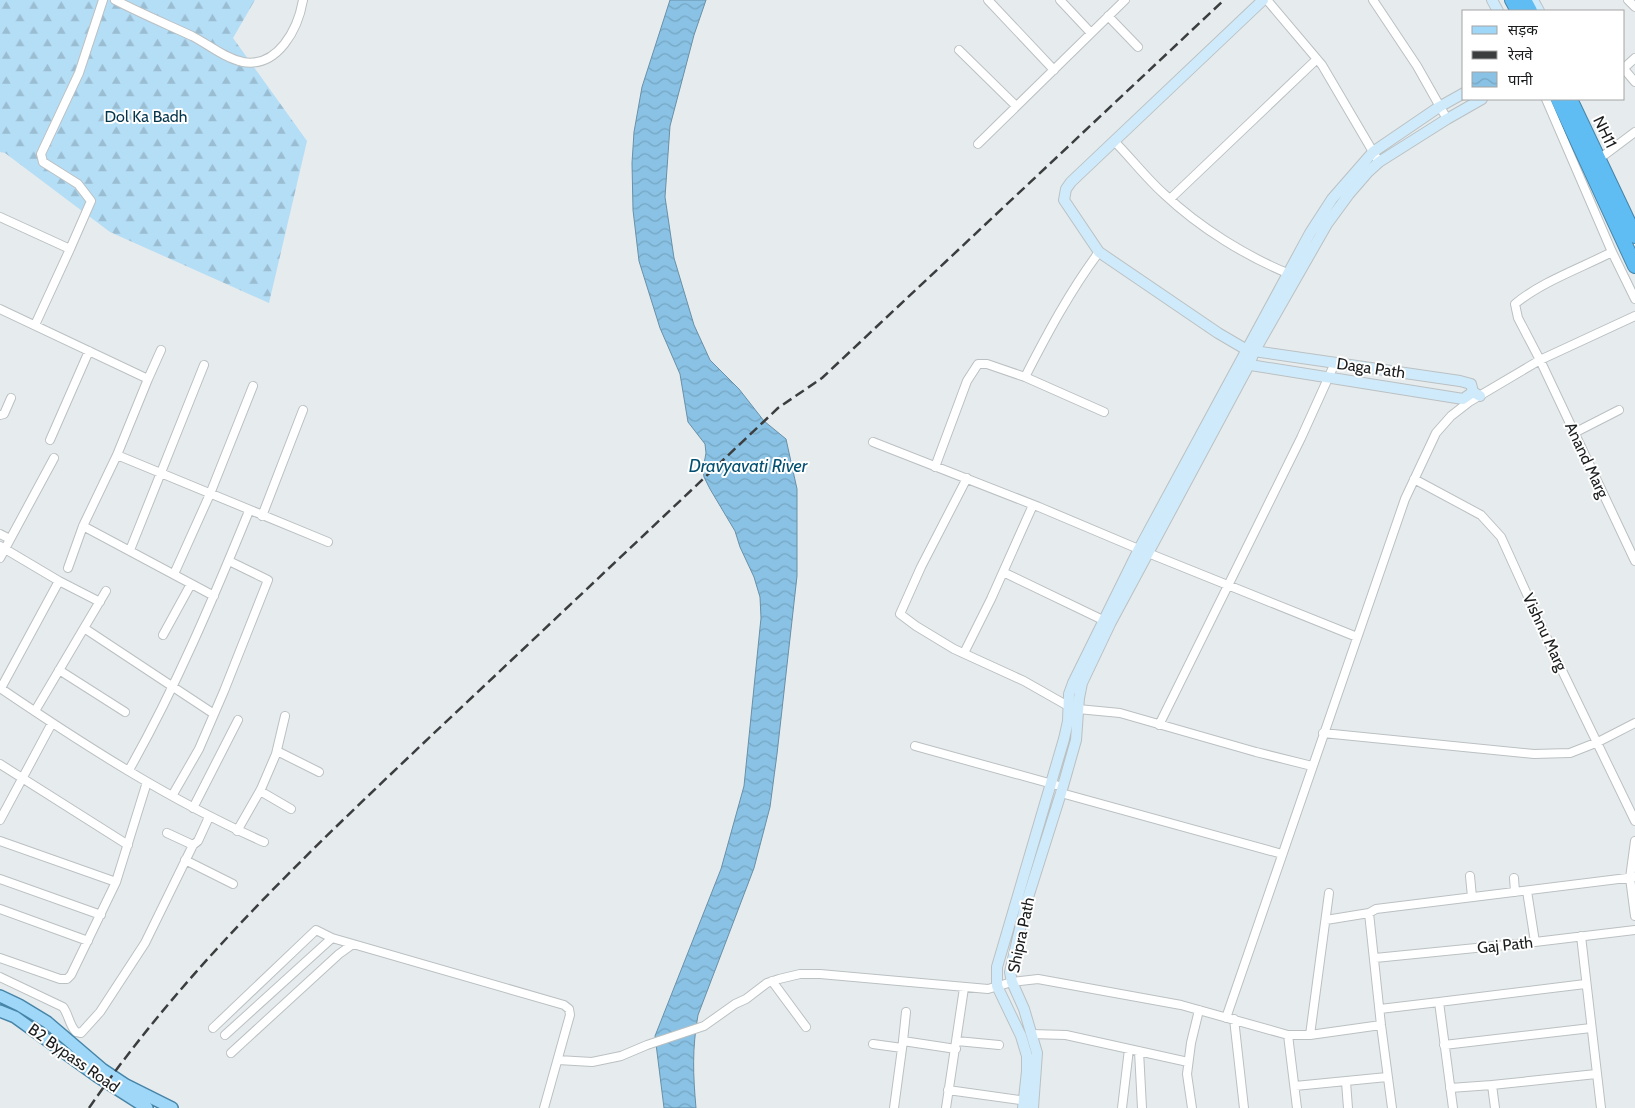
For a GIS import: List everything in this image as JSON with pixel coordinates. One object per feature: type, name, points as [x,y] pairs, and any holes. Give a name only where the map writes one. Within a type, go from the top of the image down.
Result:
[{"type":"highway","points":[[1558,100],[1635,266]]},
{"type":"highway","name":"NH11","points":[[1570,100],[1635,236]]},
{"type":"main road","points":[[0,996],[47,1022],[102,1069],[172,1108]]},
{"type":"main road","name":"B2 Bypass Road","points":[[0,1011],[15,1017],[97,1076],[147,1108]]},
{"type":"street","points":[[35,325],[91,201],[78,184],[43,162],[41,154],[79,73],[103,0]]},
{"type":"street","points":[[115,0],[195,37],[210,48],[243,62],[264,60],[284,45],[300,16],[303,0]]},
{"type":"street","points":[[988,0],[1054,70]]},
{"type":"street","points":[[1060,0],[1091,33]]},
{"type":"street","points":[[978,144],[1125,0]]},
{"type":"street","points":[[1251,351],[1218,333],[1099,252],[1064,200],[1066,190],[1071,182],[1265,0],[1317,59],[1379,162]]},
{"type":"street","points":[[1373,0],[1418,66],[1439,107],[1447,118]]},
{"type":"street","points":[[1628,0],[1635,7]]},
{"type":"street","points":[[1108,16],[1138,47]]},
{"type":"street","points":[[959,50],[1016,106]]},
{"type":"street","points":[[1625,67],[1635,58]]},
{"type":"street","points":[[1170,198],[1317,59]]},
{"type":"street","points":[[1625,69],[1635,82]]},
{"type":"street","points":[[948,1090],[1028,1105],[1027,1056],[1021,1036],[997,986],[997,967],[1068,721],[1107,622],[1292,275],[1310,233],[1332,199],[1373,152],[1439,107],[1462,94]]},
{"type":"street","points":[[1292,275],[1349,194],[1379,162],[1447,118],[1480,100]]},
{"type":"street","points":[[1546,100],[1612,252],[1635,299]]},
{"type":"street","points":[[1599,159],[1635,132]]},
{"type":"street","points":[[1114,141],[1170,198],[1205,228],[1292,275]]},
{"type":"street","points":[[0,217],[70,249]]},
{"type":"street","points":[[1025,377],[1078,280],[1099,252]]},
{"type":"street","name":"Anand Marg","points":[[1612,252],[1546,285],[1515,304],[1518,318],[1540,360],[1635,561]]},
{"type":"street","points":[[0,309],[148,379]]},
{"type":"street","points":[[1245,364],[1463,399],[1477,394],[1540,360],[1635,316]]},
{"type":"street","points":[[68,568],[83,526],[117,455],[161,350]]},
{"type":"street","points":[[50,440],[89,351]]},
{"type":"street","name":"Daga Path","points":[[1251,351],[1460,381],[1470,384],[1477,394]]},
{"type":"street","points":[[1159,725],[1229,585],[1335,363]]},
{"type":"street","points":[[130,550],[204,364]]},
{"type":"street","points":[[935,467],[967,381],[978,364],[987,364],[1025,377],[1104,412]]},
{"type":"street","points":[[174,574],[210,494],[253,386]]},
{"type":"street","points":[[1244,1108],[1230,1018],[1282,854],[1405,499],[1436,433],[1451,416],[1477,394]]},
{"type":"street","points":[[0,415],[4,414],[11,398]]},
{"type":"street","points":[[262,516],[303,410]]},
{"type":"street","points":[[1574,433],[1619,410]]},
{"type":"street","points":[[873,442],[1033,504],[1357,637]]},
{"type":"street","points":[[117,455],[328,542]]},
{"type":"street","points":[[0,558],[2,548],[10,539],[54,458]]},
{"type":"street","points":[[967,478],[921,567],[900,614],[916,626],[964,653],[1024,681],[1073,707],[1120,713],[1312,766]]},
{"type":"street","name":"Vishnu Marg","points":[[1414,479],[1481,515],[1501,537],[1556,658],[1635,821]]},
{"type":"street","points":[[964,653],[1033,504]]},
{"type":"street","points":[[128,770],[173,686],[250,511]]},
{"type":"street","points":[[83,526],[214,596]]},
{"type":"street","points":[[0,534],[10,539]]},
{"type":"street","points":[[2,548],[58,581],[100,602]]},
{"type":"street","points":[[172,796],[199,749],[268,580],[229,561]]},
{"type":"street","points":[[1003,572],[1107,622]]},
{"type":"street","points":[[58,581],[0,688],[147,782],[209,817],[264,842]]},
{"type":"street","points":[[163,635],[191,584]]},
{"type":"street","points":[[35,711],[106,591]]},
{"type":"street","points":[[84,628],[214,714]]},
{"type":"street","points":[[59,670],[125,712]]},
{"type":"street","name":"Shipra Path","points":[[1028,1105],[1037,1053],[1024,1009],[1012,982],[1010,972],[1025,907],[1076,740],[1073,707]]},
{"type":"street","points":[[237,830],[260,791],[277,751],[285,716]]},
{"type":"street","points":[[193,808],[238,720]]},
{"type":"street","points":[[0,820],[52,723]]},
{"type":"street","points":[[1323,733],[1534,754],[1570,754],[1635,723]]},
{"type":"street","points":[[915,746],[1050,783],[1062,790],[1282,854]]},
{"type":"street","points":[[277,751],[320,772]]},
{"type":"street","points":[[0,764],[128,846]]},
{"type":"street","points":[[0,958],[60,979],[67,979],[71,975],[116,882],[147,782]]},
{"type":"street","points":[[260,791],[290,809]]},
{"type":"street","points":[[0,977],[63,1007],[68,1013],[72,1028],[76,1032],[81,1033],[100,1012],[144,943],[185,860],[193,845],[198,841],[209,817]]},
{"type":"street","points":[[168,834],[193,845]]},
{"type":"street","points":[[0,841],[116,882]]},
{"type":"street","points":[[1635,841],[1632,877],[1635,916]]},
{"type":"street","points":[[185,860],[233,884]]},
{"type":"street","points":[[1470,876],[1472,897]]},
{"type":"street","points":[[1326,920],[1369,913],[1376,909],[1632,877]]},
{"type":"street","points":[[1514,878],[1515,892]]},
{"type":"street","points":[[0,879],[101,915]]},
{"type":"street","points":[[1527,891],[1535,942]]},
{"type":"street","points":[[1310,1035],[1329,893]]},
{"type":"street","points":[[0,909],[88,941]]},
{"type":"street","points":[[1369,913],[1375,958],[1380,1025],[1392,1108]]},
{"type":"street","points":[[213,1028],[316,930],[332,938],[569,1008],[570,1015],[544,1108]]},
{"type":"street","name":"Gaj Path","points":[[1375,958],[1635,930]]},
{"type":"street","points":[[1581,936],[1585,984],[1601,1108]]},
{"type":"street","points":[[225,1035],[332,938]]},
{"type":"street","points":[[231,1053],[339,954],[353,944]]},
{"type":"street","points":[[558,1060],[592,1062],[621,1056],[704,1026],[735,1004],[772,982],[788,976],[820,974],[988,989],[1012,982],[1038,980],[1181,1005],[1288,1034],[1310,1035],[1380,1025]]},
{"type":"street","points":[[772,982],[806,1027]]},
{"type":"street","points":[[1380,1009],[1585,984]]},
{"type":"street","points":[[946,1108],[964,988]]},
{"type":"street","points":[[1439,1002],[1453,1108]]},
{"type":"street","points":[[1192,1108],[1187,1074],[1191,1042],[1199,1010]]},
{"type":"street","points":[[894,1108],[906,1012]]},
{"type":"street","points":[[1444,1045],[1591,1028]]},
{"type":"street","points":[[1031,1034],[1066,1035],[1188,1062]]},
{"type":"street","points":[[1288,1034],[1297,1108]]},
{"type":"street","points":[[873,1044],[999,1046]]},
{"type":"street","points":[[1122,1108],[1129,1049]]},
{"type":"street","points":[[1139,1051],[1142,1108]]},
{"type":"street","points":[[1450,1088],[1596,1074]]},
{"type":"street","points":[[1295,1086],[1387,1077]]},
{"type":"street","points":[[1346,1082],[1348,1108]]},
{"type":"street","points":[[1492,1085],[1495,1108]]},
{"type":"green space","name":"Dol Ka Badh","points":[[0,0],[255,0],[233,38],[307,141],[269,303],[110,232],[5,153],[0,152]]},
{"type":"water","name":"Dravyavati River","points":[[670,0],[706,0],[694,35],[670,126],[665,197],[674,258],[694,325],[710,360],[739,389],[764,421],[786,439],[797,489],[797,576],[770,807],[754,868],[698,1015],[694,1062],[696,1108],[664,1108],[655,1036],[721,869],[744,786],[761,618],[760,597],[754,577],[735,531],[704,477],[705,444],[688,422],[680,374],[660,328],[639,261],[633,210],[632,163],[634,132],[642,87]]},
{"type":"railway","points":[[89,1108],[166,1007],[208,959],[251,912],[341,822],[778,408],[822,378],[1224,0]]}]
